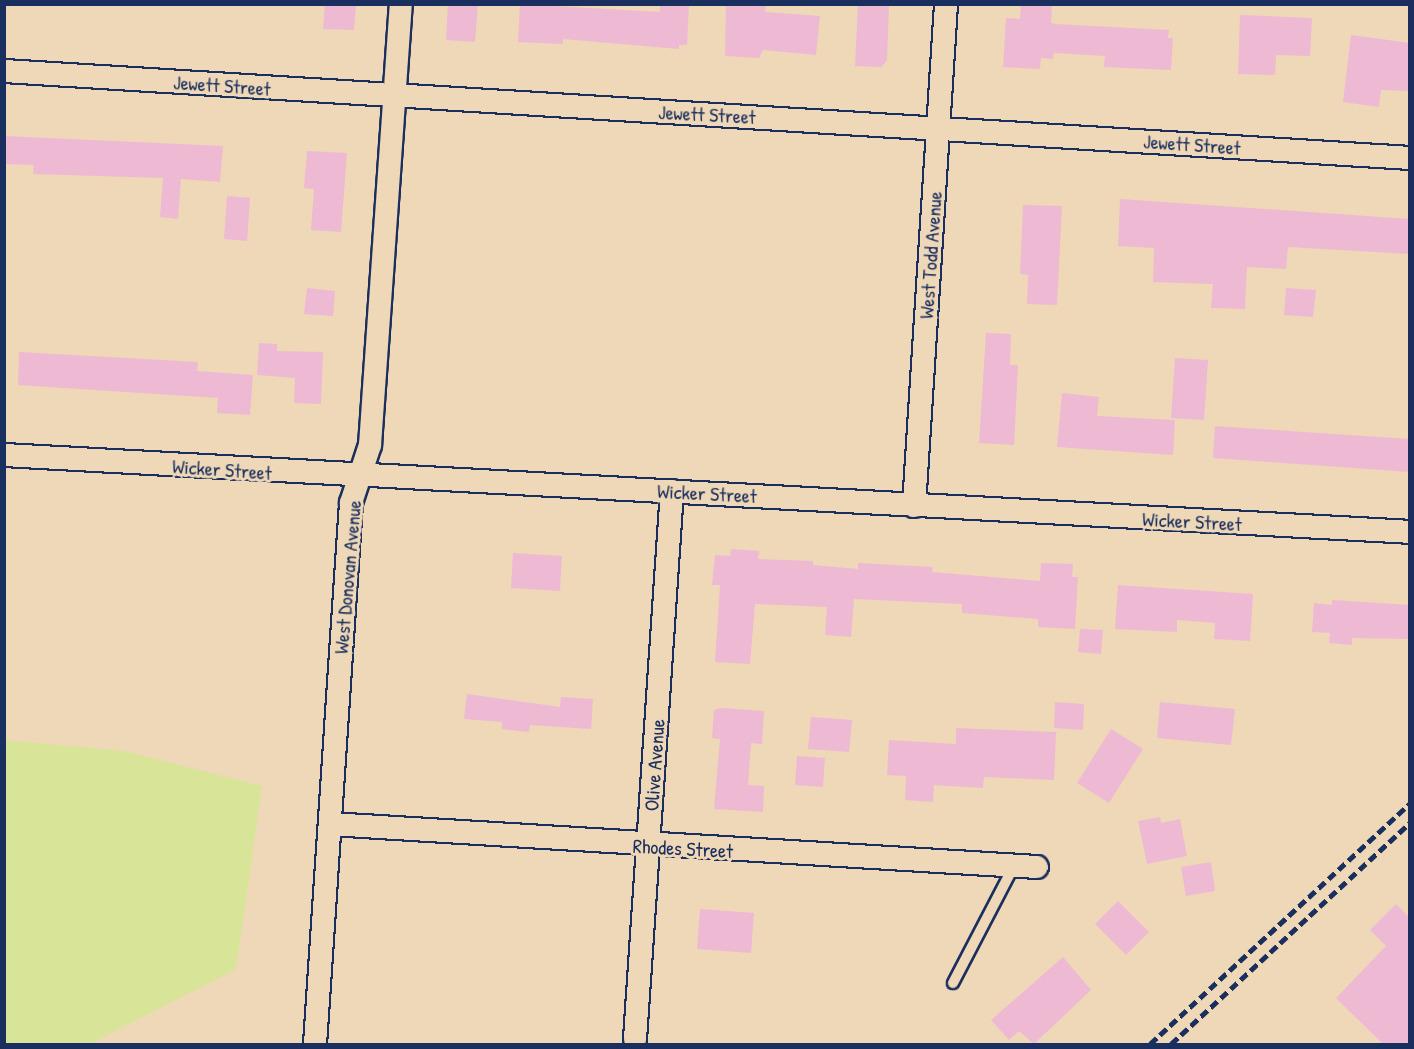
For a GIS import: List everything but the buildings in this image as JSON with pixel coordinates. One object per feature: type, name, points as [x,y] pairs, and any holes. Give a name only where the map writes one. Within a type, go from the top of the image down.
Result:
[{"type":"street","name":"West Donovan Avenue","points":[[315,1044],[351,503],[370,446],[401,4]]},
{"type":"street","name":"West Todd Avenue","points":[[914,506],[946,4]]},
{"type":"street","name":"Jewett Street","points":[[4,71],[1410,158]]},
{"type":"street","name":"Wicker Street","points":[[4,455],[358,477],[672,491],[1410,532]]},
{"type":"street","name":"Olive Avenue","points":[[635,1039],[672,491]]},
{"type":"street","name":"Rhodes Street","points":[[330,824],[648,846],[1037,867]]},
{"type":"lane","points":[[953,983],[1014,866]]},
{"type":"green space","points":[[5,740],[124,751],[262,786],[236,969],[90,1044],[5,1044]]},
{"type":"railway","points":[[1150,1044],[1410,803]]},
{"type":"railway","points":[[1171,1044],[1410,823]]}]
